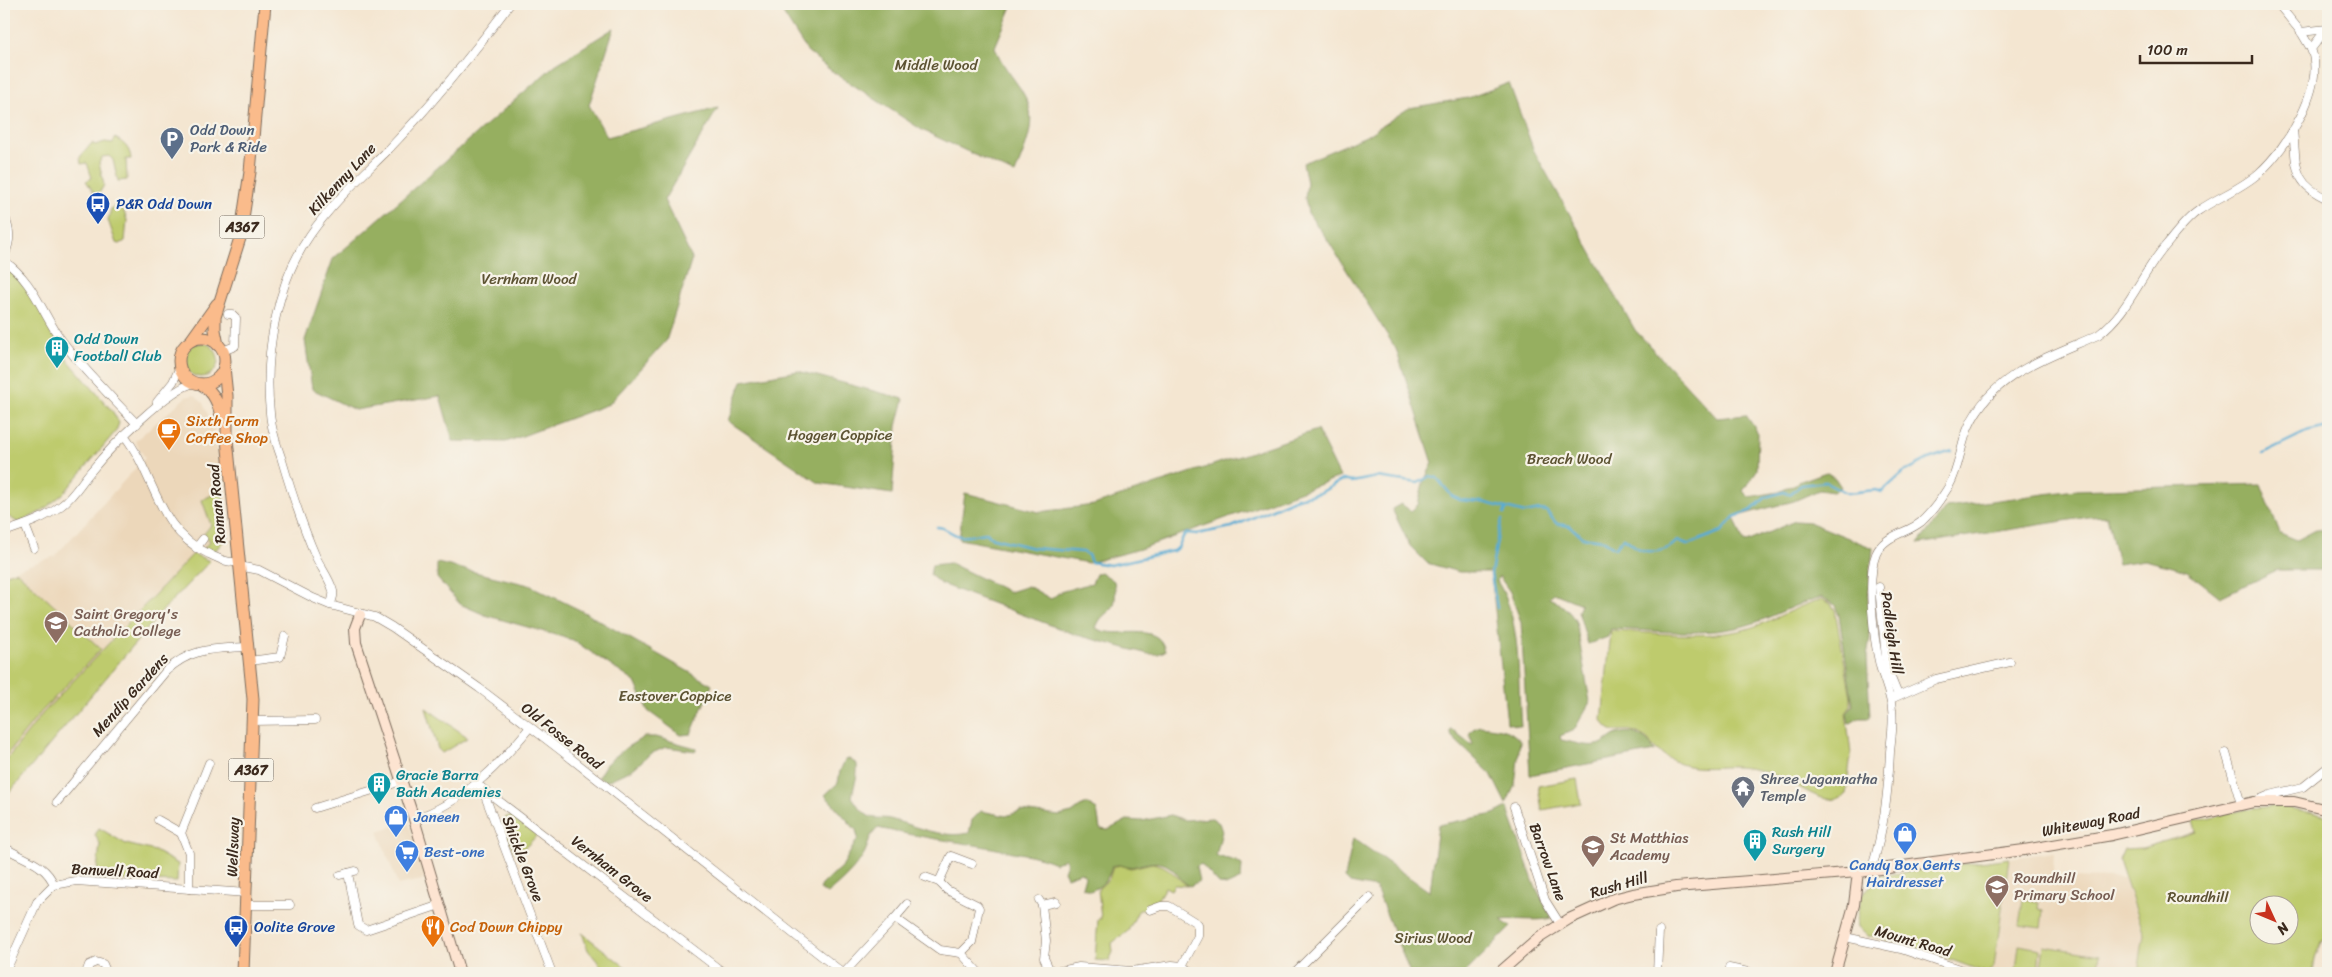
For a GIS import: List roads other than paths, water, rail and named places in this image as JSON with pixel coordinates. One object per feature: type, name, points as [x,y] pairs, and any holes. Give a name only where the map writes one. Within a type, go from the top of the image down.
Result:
[{"type":"main road","name":"A367","points":[[221,348],[214,325],[240,238],[250,172],[265,4]]},
{"type":"main road","name":"A367","points":[[192,339],[220,300]]},
{"type":"main road","points":[[206,338],[221,348],[224,367],[213,381],[199,383],[185,378],[180,367],[179,355],[181,349],[192,339],[206,338]]},
{"type":"main road","name":"Roman Road","points":[[224,367],[227,396],[226,439],[238,564]]},
{"type":"main road","name":"Roman Road","points":[[199,383],[207,387],[216,399],[226,439]]},
{"type":"main road","name":"Wellsway","points":[[238,564],[249,661],[252,721],[242,973]]},
{"type":"street","name":"Kilkenny Lane","points":[[330,605],[334,594],[332,587],[317,558],[293,496],[270,415],[269,355],[284,290],[295,260],[324,215],[389,148],[472,53],[510,4]]},
{"type":"street","points":[[2278,4],[2301,32],[2315,60],[2315,72],[2307,101],[2293,130],[2298,172],[2301,180],[2311,190],[2328,200]]},
{"type":"street","points":[[2301,32],[2328,28]]},
{"type":"street","points":[[2311,49],[2328,28]]},
{"type":"street","name":"Padleigh Hill","points":[[1871,870],[1884,827],[1895,697],[1880,665],[1871,595],[1873,564],[1879,548],[1893,536],[1912,528],[1922,521],[1939,501],[1959,463],[1968,426],[1984,402],[2002,382],[2024,368],[2098,335],[2106,329],[2126,307],[2164,247],[2196,213],[2244,184],[2259,172],[2274,158],[2293,130]]},
{"type":"street","points":[[4,215],[11,234],[10,244],[4,257]]},
{"type":"street","points":[[4,261],[24,277],[55,331],[78,362],[137,424]]},
{"type":"street","points":[[221,348],[235,346],[236,318],[232,314]]},
{"type":"street","points":[[147,416],[173,382],[180,367]]},
{"type":"street","points":[[4,532],[35,522],[64,504],[124,435],[175,392],[189,384],[199,383]]},
{"type":"street","name":"Old Fosse Road","points":[[124,435],[140,459],[174,529],[196,548],[229,563],[259,570],[330,605],[360,615],[375,617],[392,627],[530,727],[834,970],[844,973]]},
{"type":"street","points":[[26,525],[34,548]]},
{"type":"street","points":[[196,548],[203,539]]},
{"type":"street","points":[[1879,587],[1887,668],[1895,697],[1936,679],[2010,662]]},
{"type":"street","points":[[360,615],[355,628],[356,643],[414,819],[460,973]]},
{"type":"street","points":[[249,661],[280,658],[285,636]]},
{"type":"street","name":"Mendip Gardens","points":[[56,802],[178,660],[204,650],[247,647]]},
{"type":"street","points":[[252,721],[315,720]]},
{"type":"street","points":[[414,819],[435,811],[479,786],[530,727]]},
{"type":"street","points":[[2226,753],[2241,804]]},
{"type":"street","points":[[181,833],[209,763]]},
{"type":"street","points":[[2254,802],[2270,795],[2303,787],[2328,767]]},
{"type":"street","points":[[315,808],[402,781]]},
{"type":"street","name":"Shickle Grove","points":[[479,786],[552,973]]},
{"type":"street","name":"Vernham Grove","points":[[479,786],[724,973]]},
{"type":"street","name":"Whiteway Road","points":[[1858,872],[2024,850],[2112,834],[2254,802],[2294,802],[2328,810]]},
{"type":"street","name":"Barrow Lane","points":[[1514,807],[1544,900],[1560,924]]},
{"type":"street","points":[[158,820],[181,833],[189,854],[189,889]]},
{"type":"street","points":[[4,847],[44,868],[54,885]]},
{"type":"street","points":[[940,882],[949,854],[972,864]]},
{"type":"street","points":[[1836,973],[1858,888],[1858,872]]},
{"type":"street","name":"Rush Hill","points":[[1499,973],[1539,938],[1560,924],[1613,899],[1655,889],[1858,872]]},
{"type":"street","points":[[347,873],[358,924],[366,930],[440,905]]},
{"type":"street","points":[[925,877],[940,882],[947,890],[977,905],[979,908],[972,942],[961,953]]},
{"type":"street","name":"Banwell Road","points":[[5,973],[37,902],[54,885],[76,881],[189,889],[290,905]]},
{"type":"street","points":[[1294,973],[1370,897]]},
{"type":"street","points":[[1056,902],[1040,902],[1046,940],[1044,958],[1051,973],[1079,967],[1132,971],[1159,966],[1182,966],[1193,973]]},
{"type":"street","points":[[844,973],[907,904]]},
{"type":"street","points":[[1150,910],[1161,906],[1169,906],[1198,924],[1198,936],[1182,966]]},
{"type":"street","points":[[895,918],[940,950],[961,953],[980,973]]},
{"type":"street","points":[[1657,973],[1659,931]]},
{"type":"street","name":"Mount Road","points":[[1846,937],[1901,949],[1971,973]]},
{"type":"street","points":[[86,973],[89,965],[96,962],[103,964],[107,973]]},
{"type":"street","points":[[1729,968],[1753,973]]},
{"type":"waterway","points":[[2263,453],[2306,432],[2328,427]]},
{"type":"waterway","points":[[937,527],[959,536],[987,533],[990,537],[1033,548],[1083,552],[1088,555],[1091,562],[1110,565],[1173,551],[1178,548],[1184,535],[1188,533],[1197,534],[1232,527],[1297,498],[1320,493],[1342,480],[1352,482],[1377,477],[1418,483],[1430,476],[1437,478],[1452,496],[1460,500],[1482,502],[1525,513],[1540,510],[1546,511],[1557,524],[1570,526],[1582,537],[1603,540],[1615,548],[1623,538],[1636,547],[1652,552],[1668,548],[1677,541],[1687,545],[1722,531],[1734,517],[1752,510],[1766,497],[1784,492],[1790,494],[1801,485],[1826,482],[1847,493],[1876,490],[1882,492],[1904,472],[1928,459],[1952,451]]},
{"type":"waterway","points":[[1504,514],[1506,508]]},
{"type":"waterway","points":[[1497,608],[1491,574],[1502,520]]},
{"type":"place","name":"Odd Down Park & Ride","points":[[172,160]]},
{"type":"place","name":"P&R Odd Down","points":[[98,225]]},
{"type":"place","name":"Odd Down Football Club","points":[[57,369]]},
{"type":"place","name":"Sixth Form Coffee Shop","points":[[169,451]]},
{"type":"place","name":"Saint Gregory's Catholic College","points":[[56,644]]},
{"type":"place","name":"Gracie Barra Bath Academies","points":[[379,805]]},
{"type":"place","name":"Shree Jagannatha Temple","points":[[1743,809]]},
{"type":"place","name":"Janeen","points":[[396,838]]},
{"type":"place","name":"Candy Box Gents Hairdresset","points":[[1905,855]]},
{"type":"place","name":"Rush Hill Surgery","points":[[1755,862]]},
{"type":"place","name":"St Matthias Academy","points":[[1593,868]]},
{"type":"place","name":"Best-one","points":[[407,873]]},
{"type":"place","name":"Roundhill Primary School","points":[[1997,908]]},
{"type":"place","name":"Oolite Grove","points":[[236,948]]},
{"type":"place","name":"Cod Down Chippy","points":[[433,948]]},
{"type":"park label","name":"Middle Wood","points":[[936,65]]},
{"type":"park label","name":"Vernham Wood","points":[[529,279]]},
{"type":"park label","name":"Hoggen Coppice","points":[[840,435]]},
{"type":"park label","name":"Breach Wood","points":[[1569,459]]},
{"type":"park label","name":"Eastover Coppice","points":[[675,696]]},
{"type":"park label","name":"Roundhill","points":[[2198,897]]},
{"type":"park label","name":"Sirius Wood","points":[[1433,938]]}]
